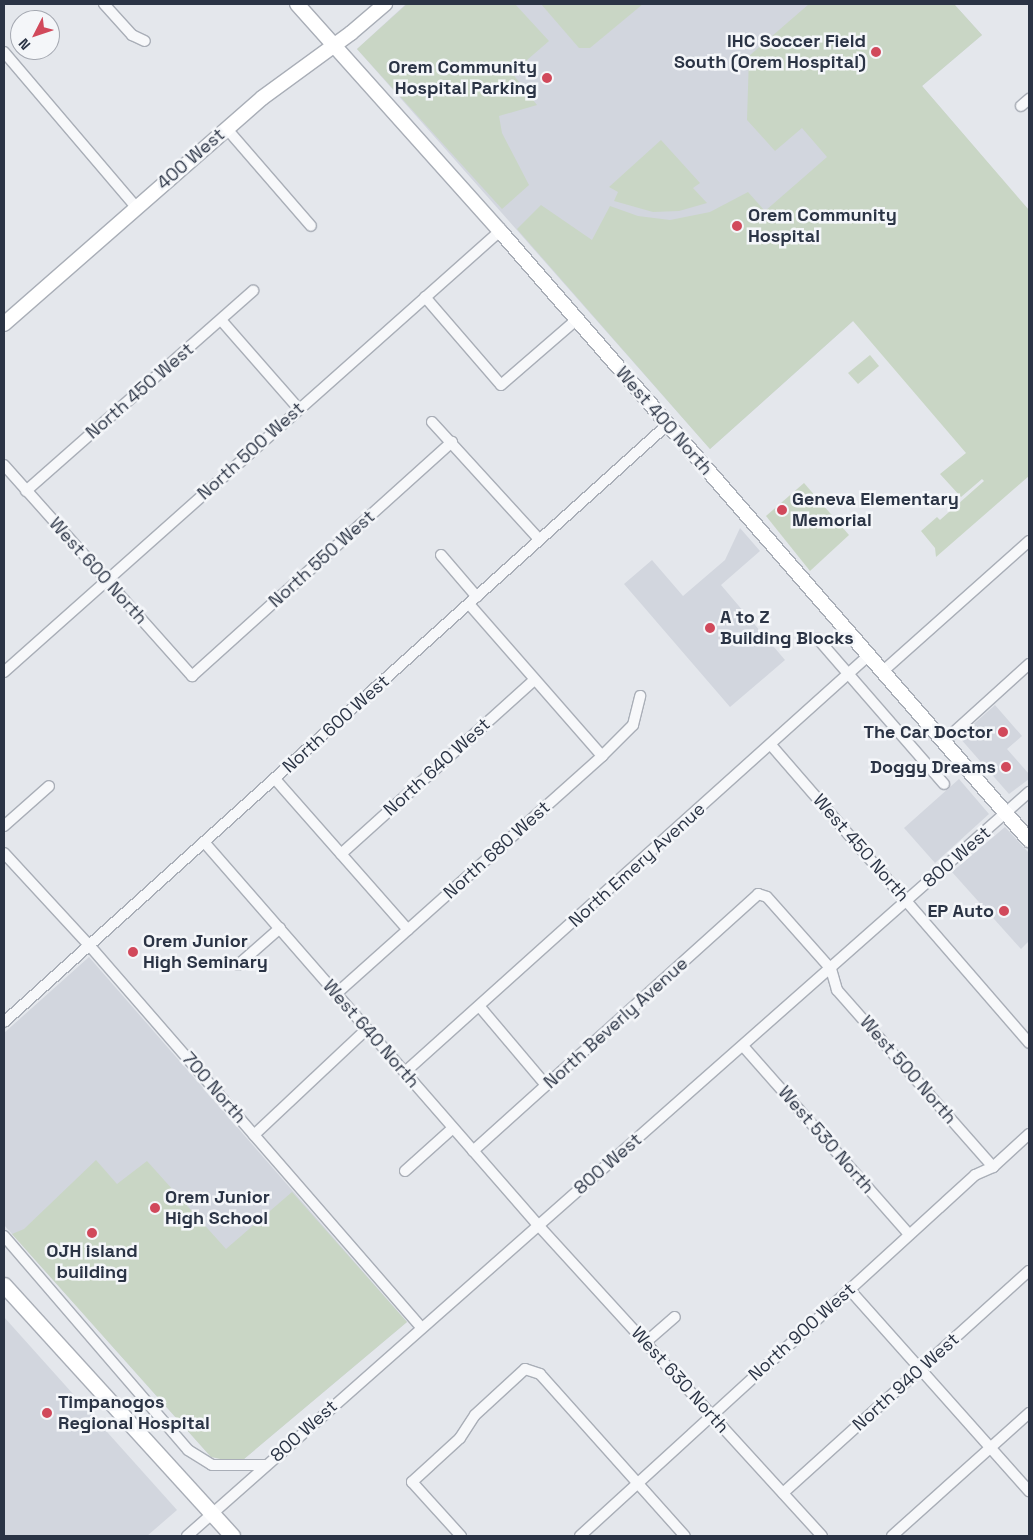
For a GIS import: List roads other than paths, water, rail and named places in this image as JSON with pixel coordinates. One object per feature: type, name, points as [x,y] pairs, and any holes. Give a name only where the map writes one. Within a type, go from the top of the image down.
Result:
[{"type":"highway","points":[[4,1286],[232,1536]]},
{"type":"main road","name":"West 400 North","points":[[297,4],[334,43],[500,231],[1029,840]]},
{"type":"main road","name":"400 West","points":[[4,324],[227,128],[334,43],[351,33],[385,4]]},
{"type":"street","points":[[104,4],[132,35],[145,41]]},
{"type":"street","points":[[4,52],[136,207]]},
{"type":"street","points":[[1021,106],[1029,99]]},
{"type":"street","points":[[227,128],[312,226]]},
{"type":"street","name":"North 500 West","points":[[4,672],[500,231]]},
{"type":"street","name":"North 450 West","points":[[26,491],[253,291]]},
{"type":"street","points":[[425,297],[501,385],[576,320]]},
{"type":"street","points":[[221,320],[299,409]]},
{"type":"street","points":[[432,422],[539,539]]},
{"type":"street","name":"North 600 West","points":[[4,1022],[667,425]]},
{"type":"street","name":"North 550 West","points":[[192,676],[452,442]]},
{"type":"street","name":"West 600 North","points":[[4,465],[192,676]]},
{"type":"street","points":[[882,672],[1029,541]]},
{"type":"street","points":[[441,555],[477,597]]},
{"type":"street","points":[[469,604],[602,756]]},
{"type":"street","points":[[818,639],[944,784]]},
{"type":"street","name":"North Emery Avenue","points":[[405,1072],[480,1007],[868,656]]},
{"type":"street","points":[[943,742],[1029,664]]},
{"type":"street","name":"North 640 West","points":[[341,854],[534,680]]},
{"type":"street","name":"North 680 West","points":[[336,994],[602,756],[633,725],[640,696]]},
{"type":"street","name":"West 450 North","points":[[771,745],[908,900],[1029,1044]]},
{"type":"street","points":[[276,779],[408,930]]},
{"type":"street","points":[[4,826],[49,786]]},
{"type":"street","name":"800 West","points":[[187,1536],[421,1327],[831,969],[1029,792]]},
{"type":"street","name":"West 640 North","points":[[204,842],[538,1225]]},
{"type":"street","name":"700 North","points":[[4,853],[90,945],[421,1327]]},
{"type":"street","name":"North Beverly Avenue","points":[[473,1151],[758,894],[767,897],[831,969]]},
{"type":"street","points":[[238,965],[280,928]]},
{"type":"street","name":"West 500 North","points":[[831,969],[837,990],[992,1167]]},
{"type":"street","points":[[480,1007],[546,1085]]},
{"type":"street","points":[[254,1134],[367,1029]]},
{"type":"street","name":"West 530 North","points":[[743,1046],[909,1234]]},
{"type":"street","points":[[404,1171],[452,1128]]},
{"type":"street","name":"North 900 West","points":[[580,1536],[909,1234],[975,1175],[992,1167],[1029,1134]]},
{"type":"street","name":"West 630 North","points":[[538,1225],[822,1536]]},
{"type":"street","points":[[4,1236],[188,1450],[212,1465],[265,1465]]},
{"type":"street","name":"North 940 West","points":[[783,1493],[1029,1271]]},
{"type":"street","points":[[849,1289],[1029,1491]]},
{"type":"street","points":[[646,1342],[675,1316]]},
{"type":"street","points":[[461,1536],[412,1482],[460,1438],[475,1416],[526,1369],[533,1369],[685,1536]]},
{"type":"street","points":[[892,1536],[1029,1413]]},
{"type":"place","name":"IHC Soccer Field South (Orem Hospital)","points":[[876,52]]},
{"type":"place","name":"Orem Community Hospital Parking","points":[[547,78]]},
{"type":"place","name":"Orem Community Hospital","points":[[737,226]]},
{"type":"place","name":"Geneva Elementary Memorial","points":[[782,510]]},
{"type":"place","name":"A to Z Building Blocks","points":[[710,628]]},
{"type":"place","name":"The Car Doctor","points":[[1003,732]]},
{"type":"place","name":"Doggy Dreams","points":[[1006,767]]},
{"type":"place","name":"EP Auto","points":[[1004,911]]},
{"type":"place","name":"Orem Junior High Seminary","points":[[133,952]]},
{"type":"place","name":"Orem Junior High School","points":[[155,1208]]},
{"type":"place","name":"OJH island building","points":[[92,1233]]},
{"type":"place","name":"Timpanogos Regional Hospital","points":[[47,1413]]}]
